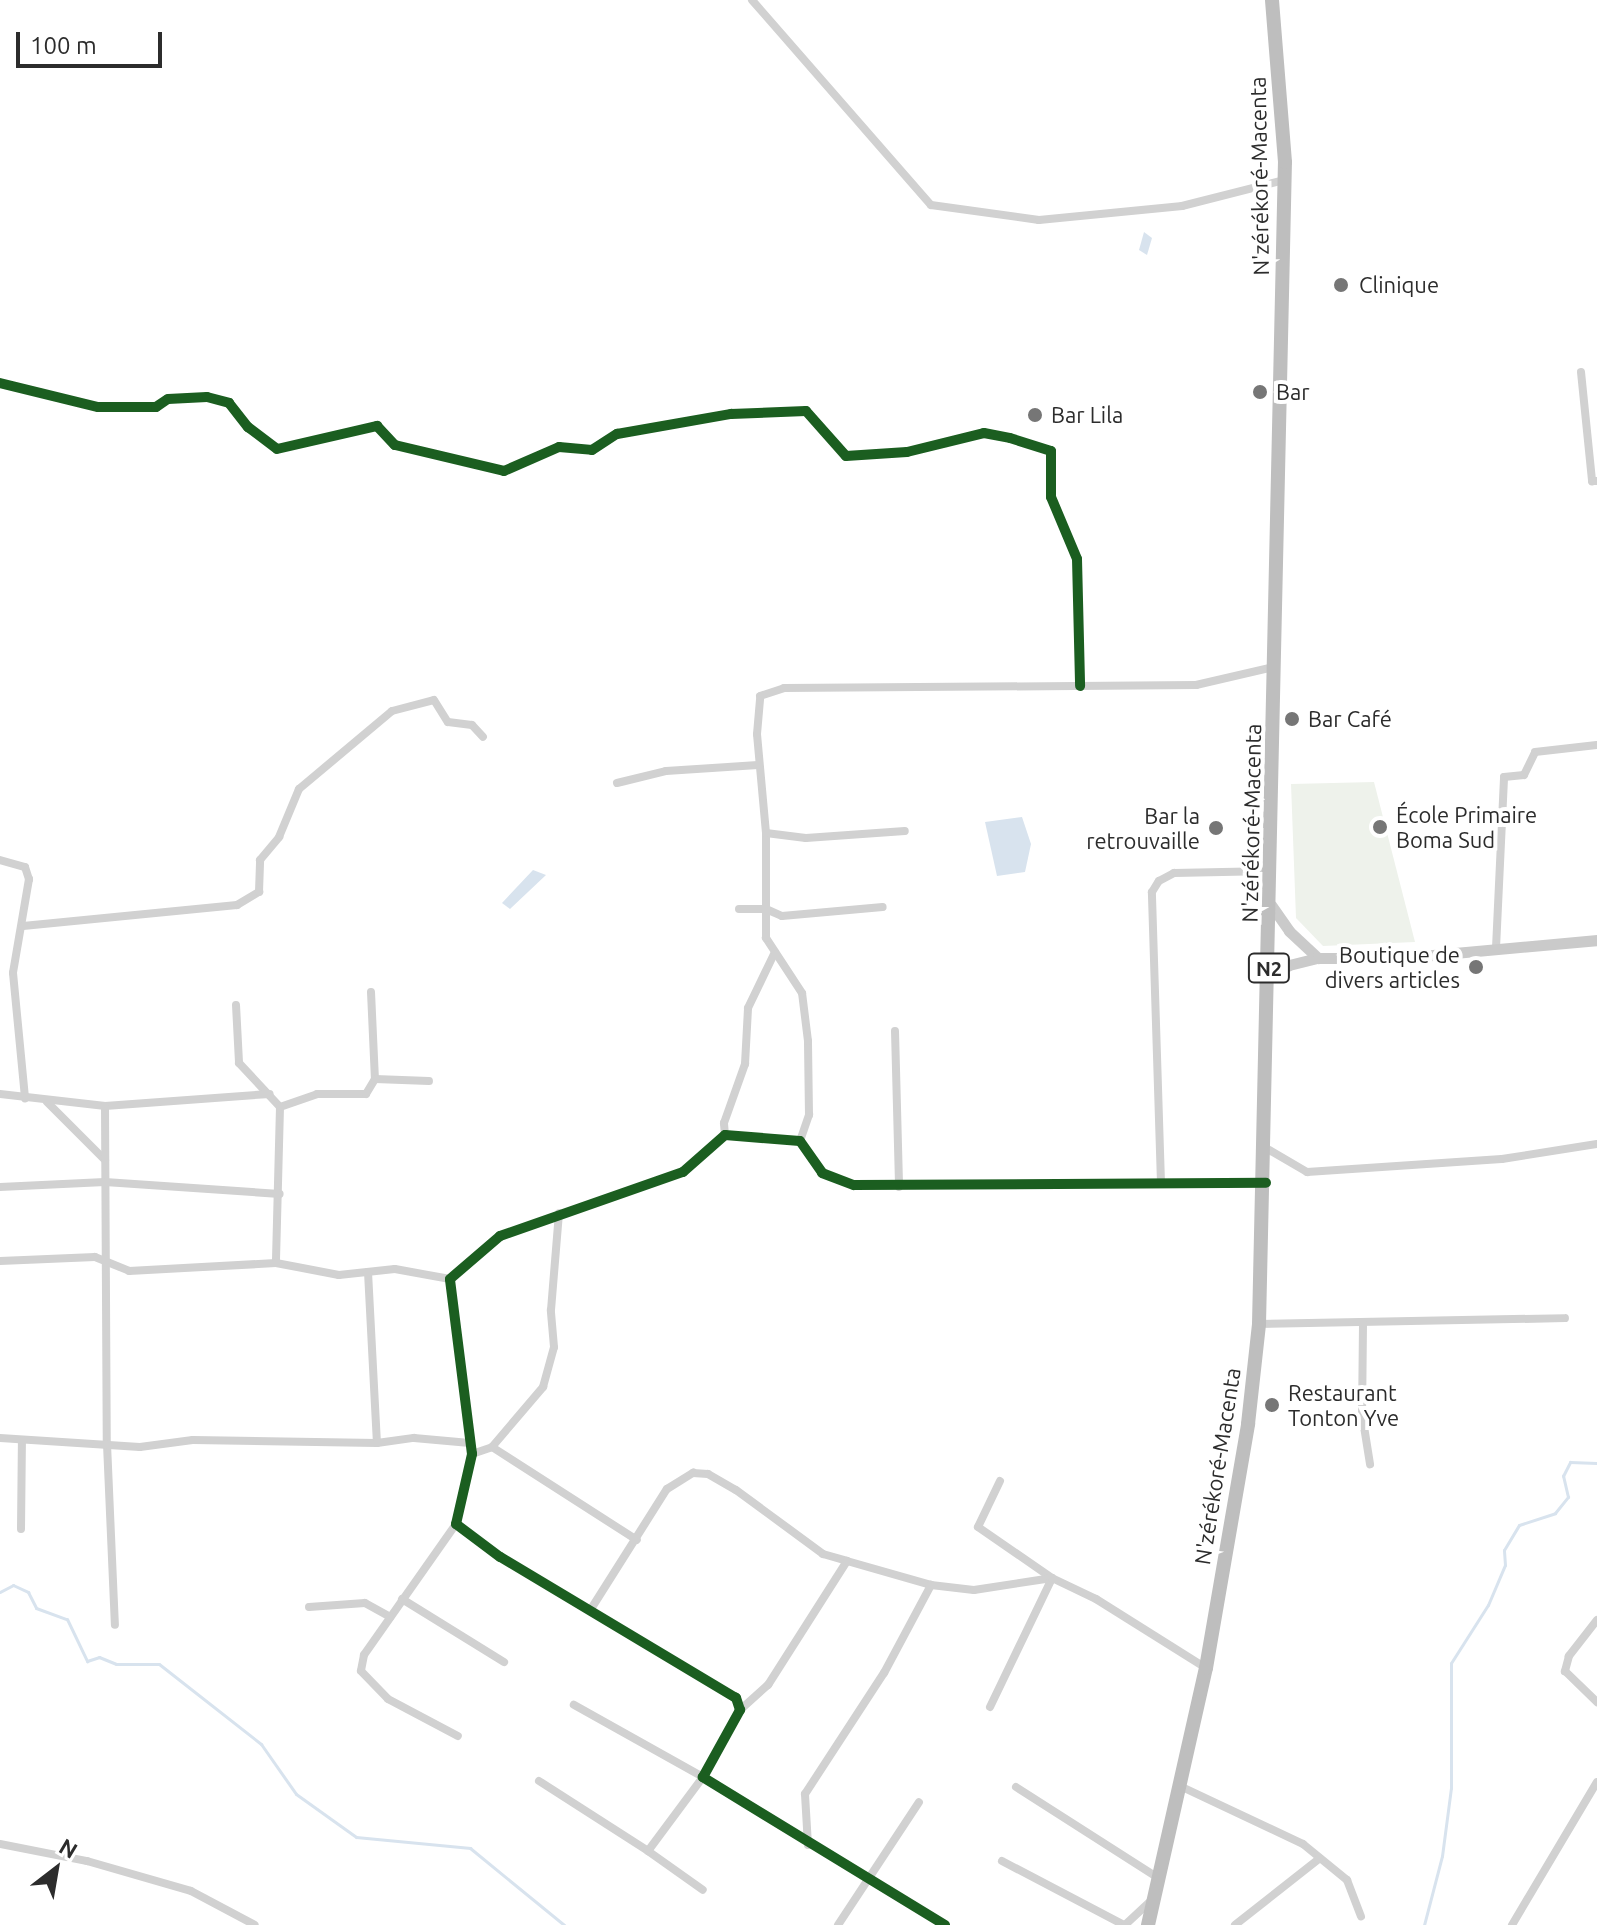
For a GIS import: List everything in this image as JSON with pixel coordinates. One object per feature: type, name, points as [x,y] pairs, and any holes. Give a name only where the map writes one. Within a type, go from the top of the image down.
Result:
[{"type":"highway","name":"N'zérékoré-Macenta","points":[[1148,1925],[1182,1787],[1206,1668],[1248,1424],[1259,1324],[1266,1183],[1264,1147],[1277,666],[1284,180],[1272,0]]},
{"type":"street","points":[[752,0],[931,205],[1039,220],[1182,206],[1284,180]]},
{"type":"street","points":[[1581,372],[1592,481],[1597,481]]},
{"type":"street","points":[[0,383],[98,407],[156,407],[168,399],[207,397],[229,403],[248,427],[277,449],[377,426],[395,445],[504,471],[559,447],[592,450],[617,434],[731,414],[806,411],[846,456],[907,452],[984,433],[1010,438],[1051,451],[1051,497],[1077,559],[1080,686]]},
{"type":"street","points":[[800,1141],[809,1115],[808,1041],[802,993],[766,938],[766,833],[758,765],[760,696],[784,688],[1196,685],[1277,666]]},
{"type":"street","points":[[23,926],[237,905],[259,892],[260,860],[279,837],[299,789],[392,711],[434,700],[448,722],[472,725],[483,737]]},
{"type":"street","points":[[1496,948],[1504,777],[1524,775],[1535,752],[1597,745]]},
{"type":"street","points":[[617,783],[666,771],[758,765]]},
{"type":"street","points":[[766,833],[806,838],[905,831]]},
{"type":"street","points":[[0,860],[25,867],[29,879],[13,973],[25,1098]]},
{"type":"street","points":[[1161,1183],[1152,892],[1159,881],[1174,873],[1272,871]]},
{"type":"street","points":[[1271,905],[1289,931],[1318,958]]},
{"type":"street","points":[[739,909],[766,909],[782,916],[883,907]]},
{"type":"street","points":[[1268,978],[1289,965],[1318,958],[1400,958],[1597,940]]},
{"type":"street","points":[[725,1135],[724,1123],[745,1064],[748,1008],[775,952]]},
{"type":"street","points":[[280,1107],[317,1094],[366,1094],[375,1079],[371,992]]},
{"type":"street","points":[[236,1005],[239,1063],[247,1078],[271,1094],[280,1107],[276,1263]]},
{"type":"street","points":[[895,1031],[899,1187]]},
{"type":"street","points":[[375,1079],[429,1081]]},
{"type":"street","points":[[0,1094],[47,1102],[105,1106],[271,1094]]},
{"type":"street","points":[[47,1102],[105,1160]]},
{"type":"street","points":[[105,1106],[107,1444],[115,1625]]},
{"type":"street","points":[[450,1279],[500,1236],[683,1172],[725,1135],[800,1141]]},
{"type":"street","points":[[800,1141],[822,1173],[854,1185],[899,1187],[975,1180],[1266,1183]]},
{"type":"street","points":[[1264,1147],[1307,1172],[1502,1159],[1597,1144]]},
{"type":"street","points":[[0,1187],[105,1182],[280,1194]]},
{"type":"street","points":[[472,1454],[492,1447],[543,1387],[554,1347],[551,1310],[559,1213]]},
{"type":"street","points":[[0,1261],[28,1257],[106,1262],[129,1271],[276,1263],[339,1275],[415,1271],[450,1279]]},
{"type":"street","points":[[368,1272],[377,1443]]},
{"type":"street","points":[[450,1279],[472,1454],[456,1524],[364,1655],[361,1671],[388,1699],[458,1736]]},
{"type":"street","points":[[1259,1324],[1565,1318]]},
{"type":"street","points":[[1363,1324],[1362,1414],[1370,1464]]},
{"type":"street","points":[[0,1438],[140,1447],[193,1440],[377,1443],[414,1438],[470,1443]]},
{"type":"street","points":[[21,1529],[22,1440]]},
{"type":"street","points":[[492,1447],[637,1540]]},
{"type":"street","points":[[591,1609],[667,1489],[693,1473],[708,1474],[823,1554],[931,1585],[974,1590],[1052,1578]]},
{"type":"street","points":[[1000,1481],[978,1527],[1052,1578],[1096,1599],[1206,1668]]},
{"type":"street","points":[[456,1524],[500,1557],[709,1678],[736,1698],[740,1710]]},
{"type":"street","points":[[648,1851],[703,1777],[740,1710],[768,1685],[847,1561]]},
{"type":"street","points":[[990,1707],[1052,1578]]},
{"type":"street","points":[[808,1845],[805,1794],[884,1673],[931,1585]]},
{"type":"street","points":[[402,1599],[504,1662]]},
{"type":"street","points":[[309,1607],[365,1603],[390,1617]]},
{"type":"street","points":[[1597,1620],[1569,1656],[1565,1671],[1597,1702]]},
{"type":"street","points":[[574,1705],[703,1777],[808,1845],[870,1877],[945,1925]]},
{"type":"street","points":[[539,1781],[703,1890]]},
{"type":"street","points":[[1512,1925],[1597,1782]]},
{"type":"street","points":[[1016,1787],[1161,1879]]},
{"type":"street","points":[[1182,1787],[1254,1818],[1320,1858],[1347,1880],[1361,1916]]},
{"type":"street","points":[[838,1925],[919,1802]]},
{"type":"street","points":[[0,1844],[87,1861],[191,1891],[255,1925]]},
{"type":"street","points":[[1235,1925],[1320,1858]]},
{"type":"street","points":[[1002,1861],[1124,1925],[1156,1898]]},
{"type":"shaded area","points":[[1144,232],[1152,238],[1147,255],[1139,250]]},
{"type":"shaded area","points":[[1374,782],[1415,942],[1323,946],[1296,918],[1291,784]]},
{"type":"shaded area","points":[[1022,817],[1031,844],[1025,872],[997,876],[985,822]]},
{"type":"shaded area","points":[[533,870],[546,875],[510,909],[502,903]]},
{"type":"waterway","points":[[1424,1925],[1442,1856],[1451,1788],[1451,1663],[1488,1605],[1505,1565],[1504,1550],[1519,1525],[1555,1513],[1568,1497],[1563,1476],[1570,1462],[1597,1463]]},
{"type":"waterway","points":[[0,1592],[13,1585],[28,1592],[36,1608],[67,1619],[87,1661],[99,1657],[116,1664],[159,1664],[261,1744],[296,1794],[356,1837],[470,1848],[564,1925]]},
{"type":"cycle path","points":[[0,383],[98,407],[156,407],[168,399],[207,397],[229,403],[248,427],[277,449],[377,426],[395,445],[504,471],[559,447],[592,450],[617,434],[731,414],[806,411],[846,456],[907,452],[984,433],[1010,438],[1051,451],[1051,497],[1077,559],[1080,686]]},
{"type":"cycle path","points":[[945,1925],[703,1777],[740,1710],[736,1698],[500,1557],[456,1524],[472,1454],[450,1279],[500,1236],[683,1172],[725,1135],[800,1141],[822,1173],[854,1185],[1266,1183]]},
{"type":"place","name":"Clinique","points":[[1341,285]]},
{"type":"place","name":"Bar","points":[[1260,392]]},
{"type":"place","name":"Bar Lila","points":[[1035,415]]},
{"type":"place","name":"Bar Café","points":[[1292,719]]},
{"type":"place","name":"École Primaire Boma Sud","points":[[1380,827]]},
{"type":"place","name":"Bar la retrouvaille","points":[[1216,828]]},
{"type":"place","name":"Boutique de divers articles","points":[[1476,967]]},
{"type":"place","name":"Restaurant Tonton Yve","points":[[1272,1405]]}]
